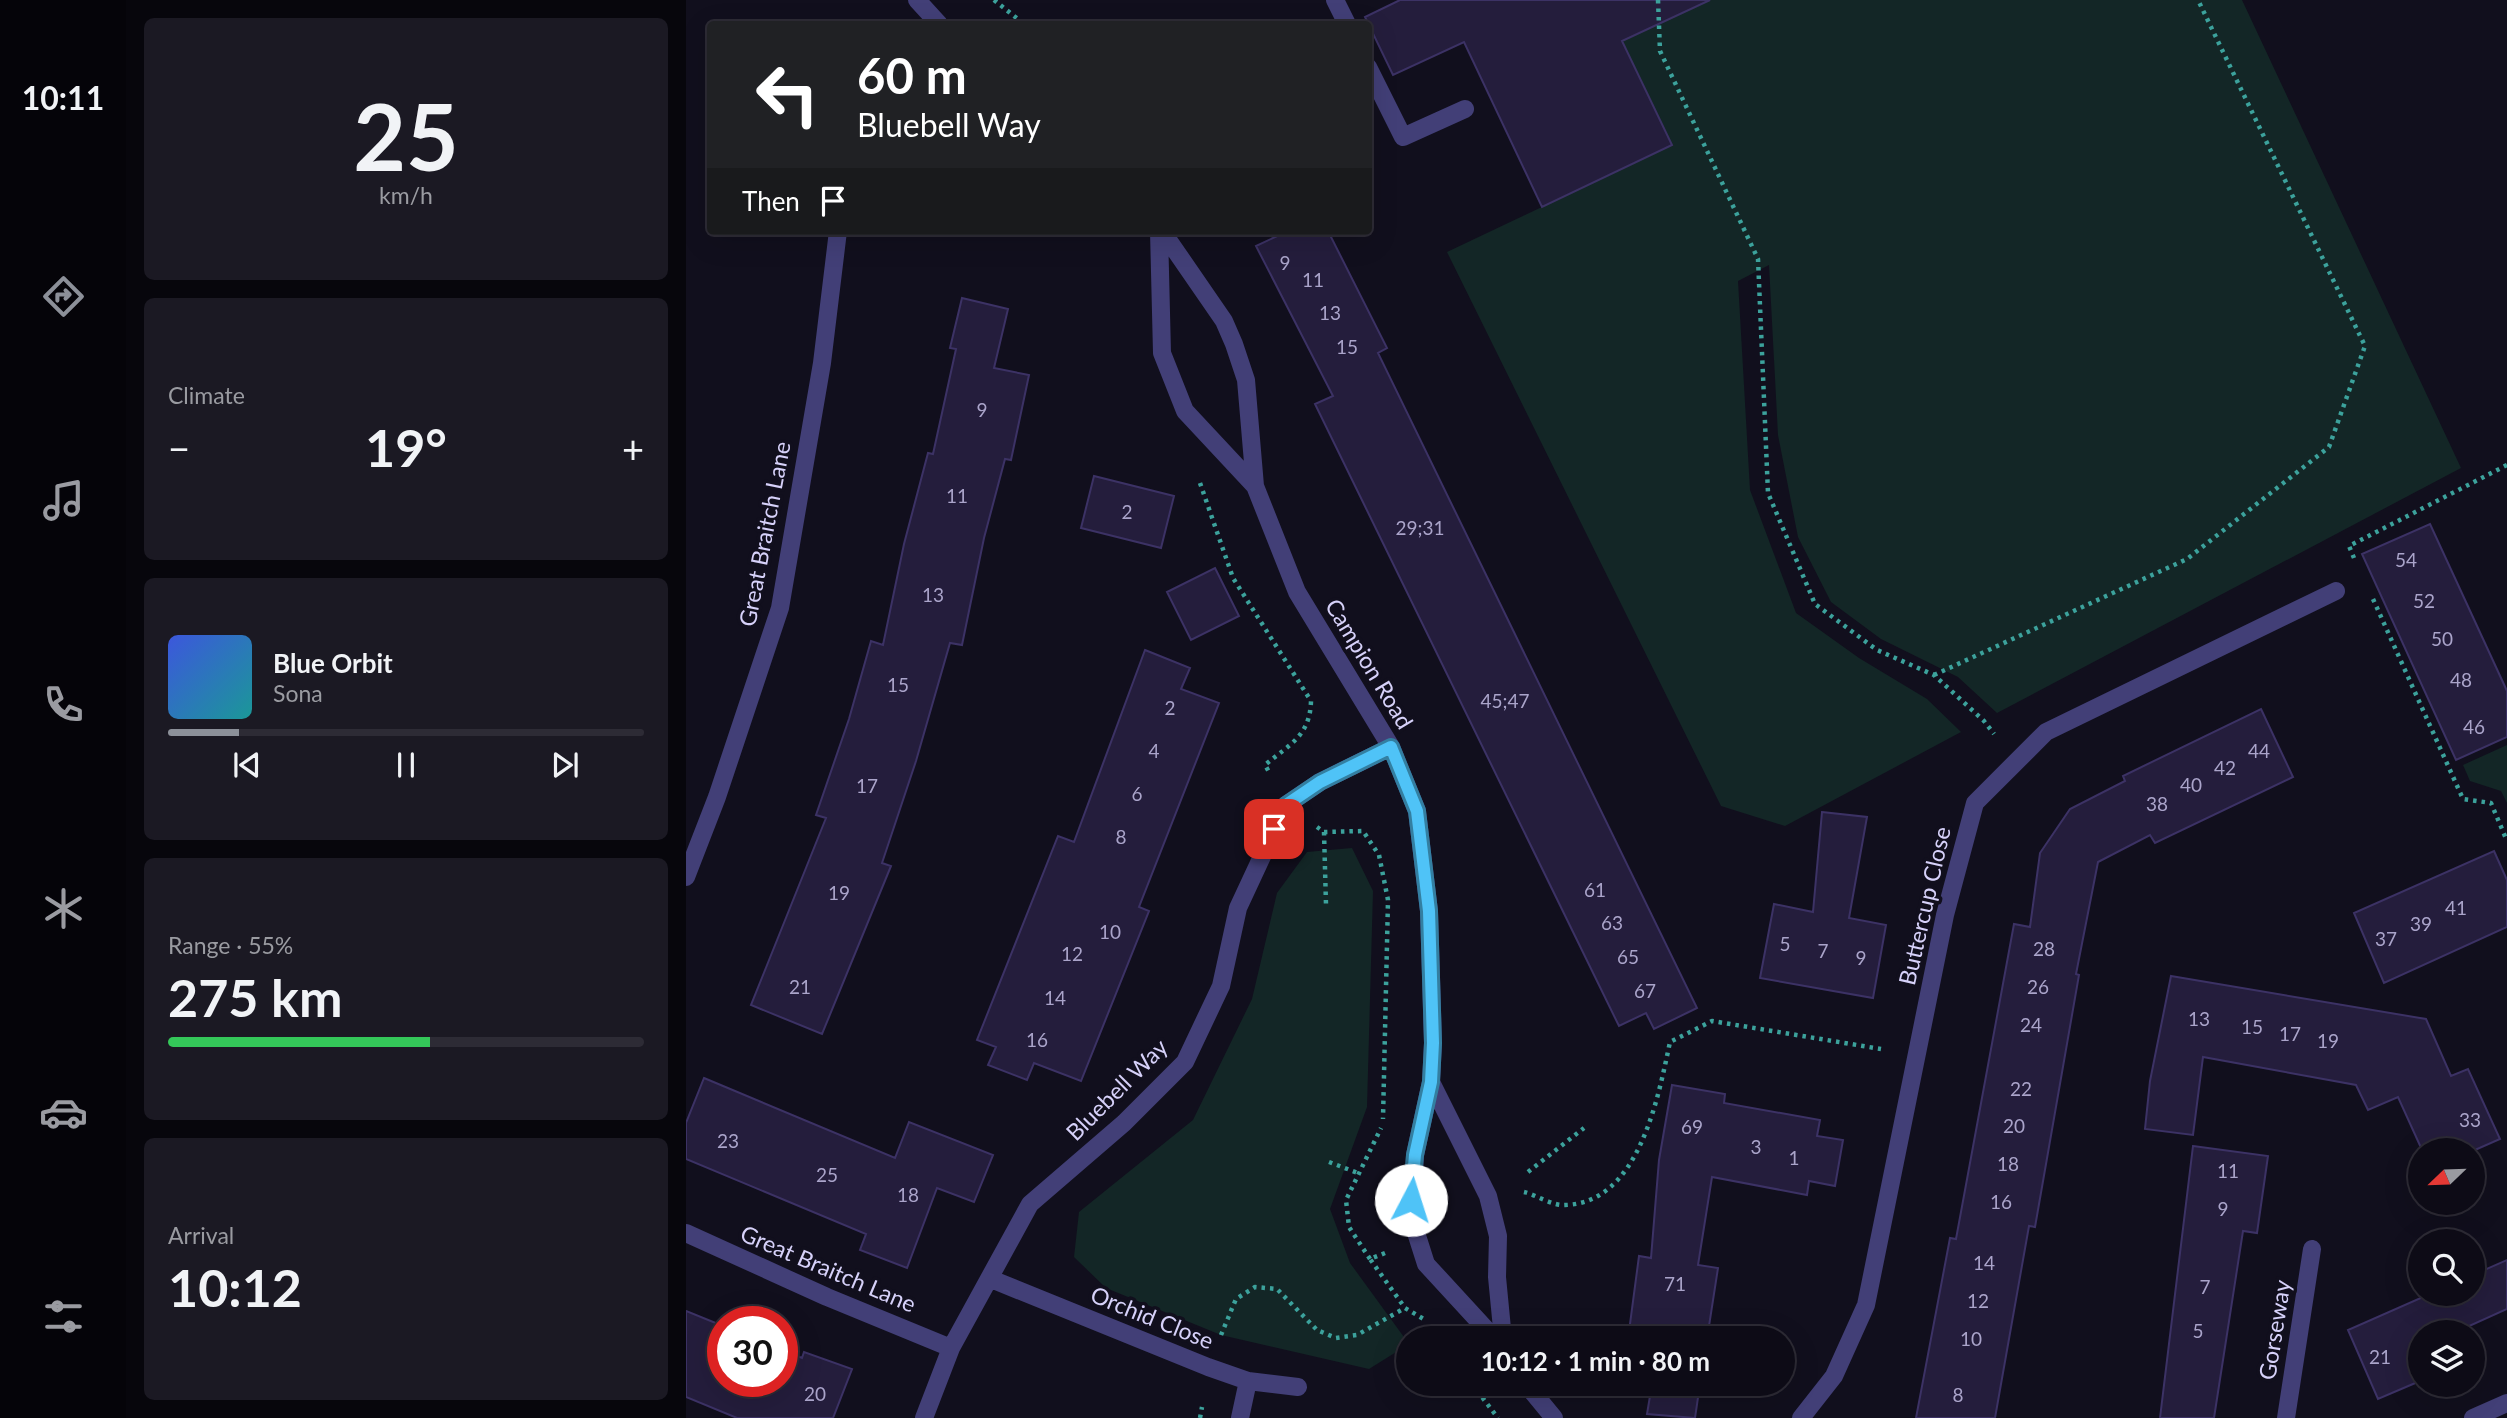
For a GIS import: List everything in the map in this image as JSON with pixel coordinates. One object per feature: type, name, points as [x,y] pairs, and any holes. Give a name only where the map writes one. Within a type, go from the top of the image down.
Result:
[{"type":"street","points":[[918,0],[933,21]]},
{"type":"street","points":[[1335,0],[1346,21]]},
{"type":"street","points":[[1372,75],[1403,138],[1465,109]]},
{"type":"street","name":"Great Braitch Lane","points":[[686,877],[718,797],[780,608],[822,363],[838,235]]},
{"type":"street","name":"Campion Road","points":[[1161,235],[1162,353],[1166,368],[1185,411],[1255,486]]},
{"type":"street","name":"Campion Road","points":[[1164,235],[1224,321],[1234,344],[1246,380],[1255,486],[1297,592],[1391,747],[1417,811],[1429,911],[1433,1043],[1431,1082],[1415,1155],[1412,1220],[1426,1264],[1484,1326]]},
{"type":"street","name":"Buttercup Close","points":[[1801,1418],[1834,1376],[1866,1305],[1945,915],[1975,803],[2046,732],[2336,591]]},
{"type":"street","name":"Bluebell Way","points":[[924,1418],[951,1348],[1030,1204],[1124,1123],[1185,1062],[1221,986],[1238,908],[1286,805],[1320,782],[1391,747]]},
{"type":"street","name":"Campion Road","points":[[1431,1082],[1488,1196],[1498,1236],[1497,1276],[1502,1326]]},
{"type":"street","name":"Great Braitch Lane","points":[[686,1233],[827,1297],[951,1348]]},
{"type":"street","name":"Gorseway","points":[[2286,1418],[2312,1249]]},
{"type":"street","name":"Orchid Close","points":[[991,1279],[1208,1367],[1248,1381],[1298,1387]]},
{"type":"street","points":[[1240,1418],[1248,1381]]},
{"type":"street","points":[[1533,1396],[1554,1418]]},
{"type":"street","points":[[2473,1418],[2507,1403]]},
{"type":"path","points":[[994,0],[1020,21]]},
{"type":"path","points":[[1658,0],[1660,51],[1758,259],[1768,493],[1815,604],[1877,650],[1934,676],[1984,721]]},
{"type":"path","points":[[1934,676],[2188,559],[2329,447],[2365,346],[2198,0]]},
{"type":"path","points":[[2507,464],[2348,546],[2463,799],[2491,803],[2507,841]]},
{"type":"path","points":[[2336,591],[2363,578]]},
{"type":"path","points":[[1324,832],[1326,905]]},
{"type":"path","points":[[1488,1196],[1511,1189],[1563,1206],[1595,1197],[1621,1178],[1646,1135],[1670,1042],[1712,1021],[1917,1055]]},
{"type":"path","points":[[1528,1172],[1584,1128]]},
{"type":"path","points":[[1329,1162],[1358,1173]]},
{"type":"path","points":[[1208,1367],[1236,1299],[1255,1287],[1277,1289],[1317,1330],[1336,1338],[1357,1335],[1405,1308],[1370,1259],[1419,1240]]},
{"type":"path","points":[[1481,1396],[1498,1418]]},
{"type":"green space","points":[[1641,0],[2242,0],[2461,468],[1997,713],[1958,677],[1881,639],[1831,602],[1798,537],[1778,435],[1769,265],[1738,281],[1750,490],[1796,613],[1859,658],[1927,699],[1961,732],[1785,826],[1721,806],[1447,252],[1672,145],[1635,67],[1607,48]]},
{"type":"green space","points":[[2507,745],[2507,803],[2501,791],[2470,781],[2463,765]]},
{"type":"green space","points":[[1352,848],[1373,891],[1367,1107],[1330,1209],[1350,1263],[1396,1326],[1396,1352],[1369,1369],[1221,1335],[1106,1288],[1074,1257],[1079,1212],[1193,1120],[1252,999],[1277,893],[1307,852]]},
{"type":"building","points":[[1400,0],[1710,0],[1622,41],[1672,145],[1542,207],[1464,42],[1393,75],[1372,32],[1372,21],[1367,21],[1365,17]]},
{"type":"building","points":[[1279,235],[1330,235],[1387,348],[1378,353],[1697,1008],[1654,1029],[1646,1013],[1619,1026],[1315,404],[1333,396],[1256,246]]},
{"type":"building","points":[[962,298],[1008,309],[994,368],[1029,375],[1011,460],[1005,459],[984,538],[962,645],[950,643],[916,761],[882,863],[891,866],[822,1034],[751,1005],[826,818],[816,815],[849,719],[871,641],[883,645],[904,544],[928,453],[933,454],[956,349],[950,348]]},
{"type":"building","points":[[1094,476],[1174,496],[1161,548],[1081,528]]},
{"type":"building","points":[[2430,524],[2507,691],[2507,737],[2456,760],[2362,554]]},
{"type":"building","points":[[1215,568],[1239,616],[1191,640],[1167,592]]},
{"type":"building","points":[[1145,650],[1190,668],[1181,689],[1219,703],[1139,907],[1149,911],[1081,1081],[1034,1063],[1027,1080],[988,1065],[996,1047],[977,1040],[1058,836],[1074,842]]},
{"type":"building","points":[[2261,709],[2293,777],[2155,843],[2150,835],[2098,862],[2076,974],[2079,975],[2035,1227],[2029,1226],[1995,1418],[1916,1418],[1950,1238],[1956,1239],[2014,924],[2030,927],[2040,853],[2070,809],[2125,781],[2123,776]]},
{"type":"building","points":[[1822,812],[1867,817],[1849,918],[1886,925],[1873,998],[1760,978],[1774,904],[1813,912]]},
{"type":"building","points":[[2494,851],[2507,880],[2507,927],[2384,983],[2354,913]]},
{"type":"building","points":[[2171,976],[2426,1019],[2451,1076],[2468,1069],[2500,1139],[2485,1146],[2485,1138],[2417,1138],[2398,1097],[2368,1110],[2356,1085],[2203,1057],[2193,1135],[2145,1129],[2150,1081]]},
{"type":"building","points":[[704,1078],[895,1158],[909,1122],[993,1155],[974,1202],[937,1188],[907,1268],[860,1250],[866,1234],[686,1159],[686,1123]]},
{"type":"building","points":[[1672,1085],[1725,1094],[1724,1103],[1820,1120],[1817,1136],[1843,1140],[1835,1186],[1809,1181],[1807,1195],[1712,1177],[1698,1265],[1718,1268],[1709,1326],[1630,1326],[1639,1256],[1651,1258],[1659,1160]]},
{"type":"building","points":[[2193,1146],[2268,1156],[2257,1233],[2243,1231],[2214,1418],[2160,1418]]},
{"type":"building","points":[[2507,1260],[2507,1309],[2483,1320],[2408,1320],[2408,1386],[2378,1399],[2348,1330],[2408,1304],[2408,1306],[2485,1306],[2485,1270]]},
{"type":"building","points":[[686,1311],[707,1320],[707,1397],[798,1397],[798,1356],[802,1358],[804,1352],[852,1369],[833,1418],[737,1418],[686,1397]]},
{"type":"building","points":[[1650,1396],[1698,1396],[1695,1418],[1647,1414]]},
{"type":"route","points":[[1274,829],[1286,805],[1320,782],[1391,747],[1417,811],[1429,911],[1433,1043],[1431,1082],[1415,1155],[1411,1200]]}]
